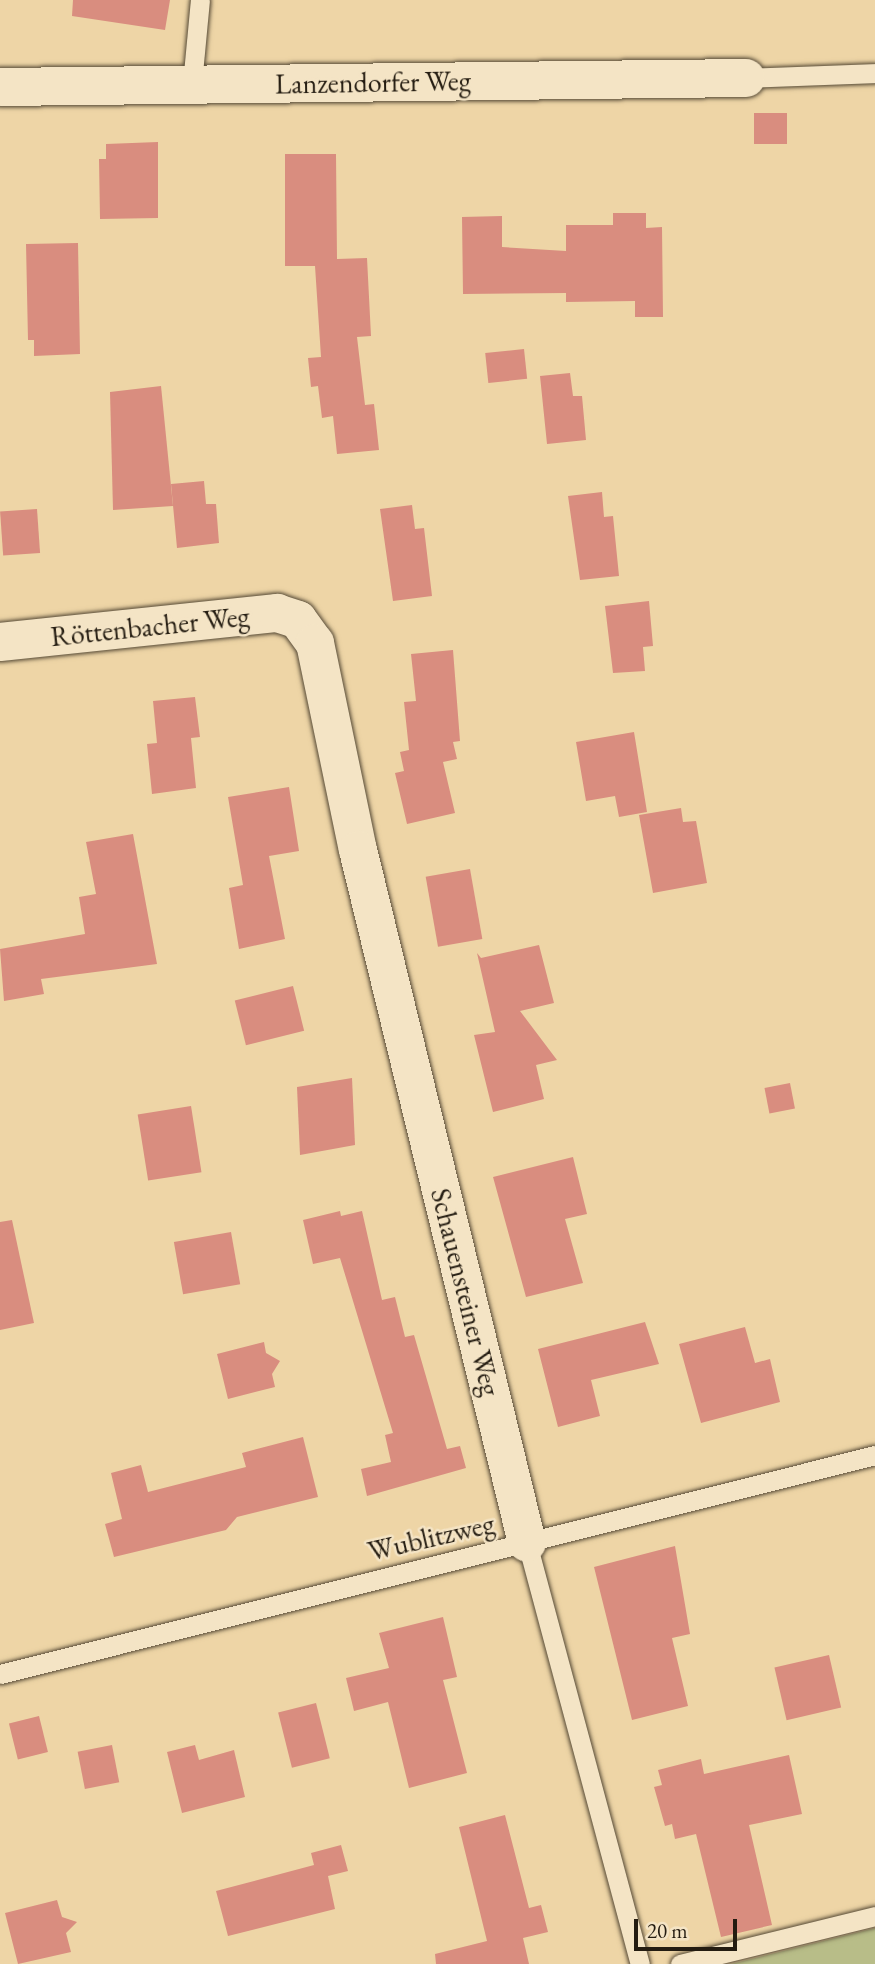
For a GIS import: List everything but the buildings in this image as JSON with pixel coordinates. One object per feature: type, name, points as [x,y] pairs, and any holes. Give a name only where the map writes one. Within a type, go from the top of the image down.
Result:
[{"type":"street","name":"Lanzendorfer Weg","points":[[0,87],[746,78]]},
{"type":"street","name":"Röttenbacher Weg","points":[[0,642],[277,613],[298,620]]},
{"type":"street","name":"Schauensteiner Weg","points":[[298,620],[315,643],[358,850],[527,1543]]},
{"type":"lane","points":[[192,84],[200,0]]},
{"type":"lane","points":[[746,78],[875,73]]},
{"type":"lane","name":"Wublitzweg","points":[[0,1674],[875,1455]]},
{"type":"lane","name":"Schauensteiner Weg","points":[[527,1543],[640,1964]]},
{"type":"lane","points":[[680,1964],[875,1916]]},
{"type":"green space","points":[[875,1928],[875,1964],[731,1964]]}]
